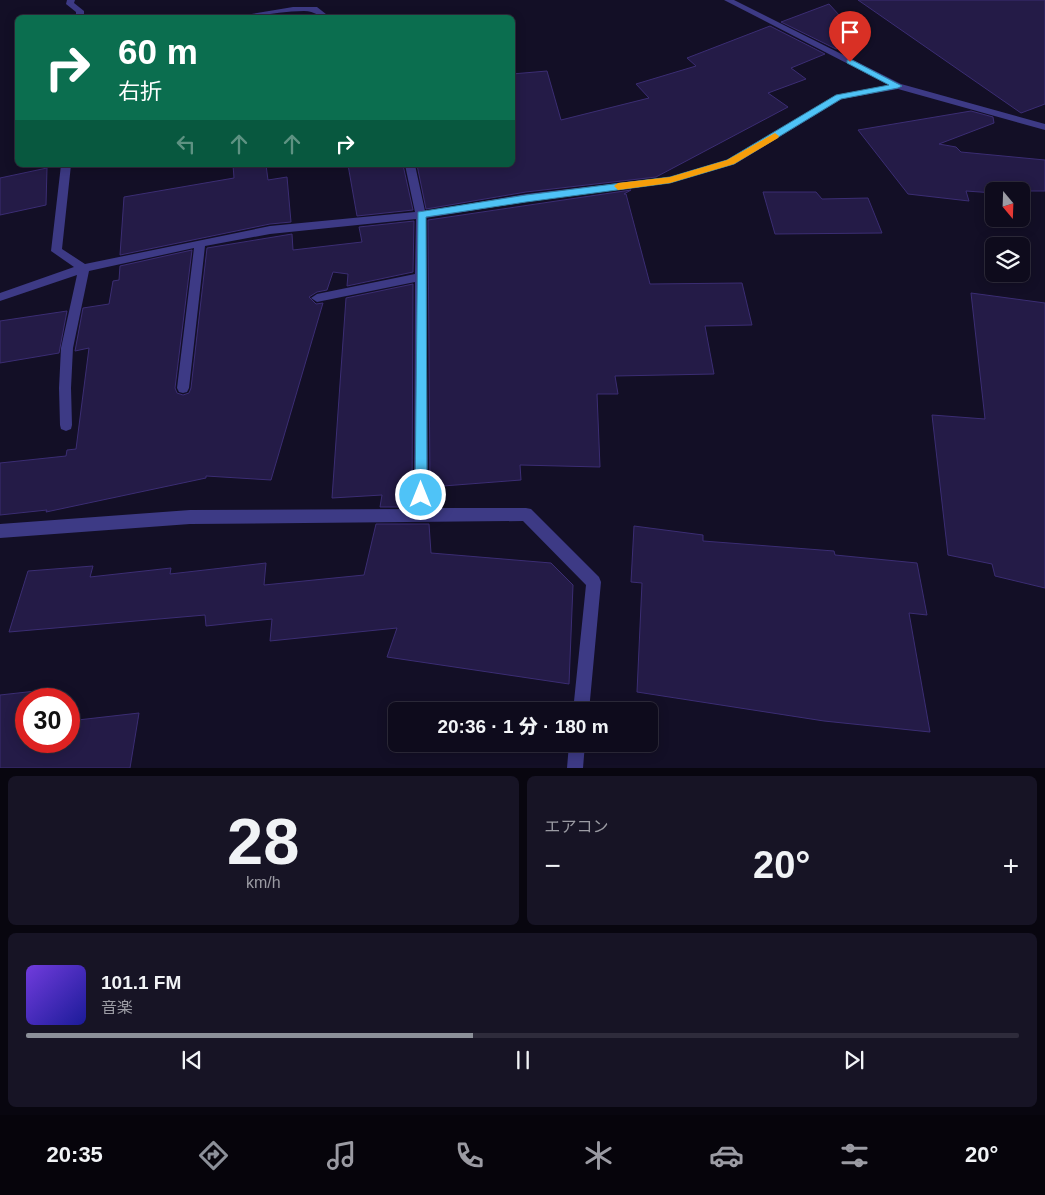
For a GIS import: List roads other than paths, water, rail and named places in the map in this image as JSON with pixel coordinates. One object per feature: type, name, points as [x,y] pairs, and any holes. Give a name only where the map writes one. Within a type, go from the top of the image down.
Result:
[{"type":"street","points":[[71,0],[70,4],[80,11],[80,15]]},
{"type":"street","points":[[728,0],[898,86],[1045,127]]},
{"type":"street","points":[[251,15],[294,8],[314,9],[323,15]]},
{"type":"street","points":[[0,297],[84,268],[270,230],[421,215],[526,198],[670,180],[731,162],[839,97],[898,86]]},
{"type":"street","points":[[66,167],[56,251],[84,268]]},
{"type":"street","points":[[410,167],[421,215],[421,515]]},
{"type":"street","points":[[183,388],[200,243]]},
{"type":"street","points":[[66,425],[64,401],[71,327],[80,295],[84,268]]},
{"type":"street","points":[[317,298],[421,277]]},
{"type":"street","points":[[0,531],[190,516],[526,514],[594,582],[582,702]]},
{"type":"street","points":[[575,768],[576,752]]}]
